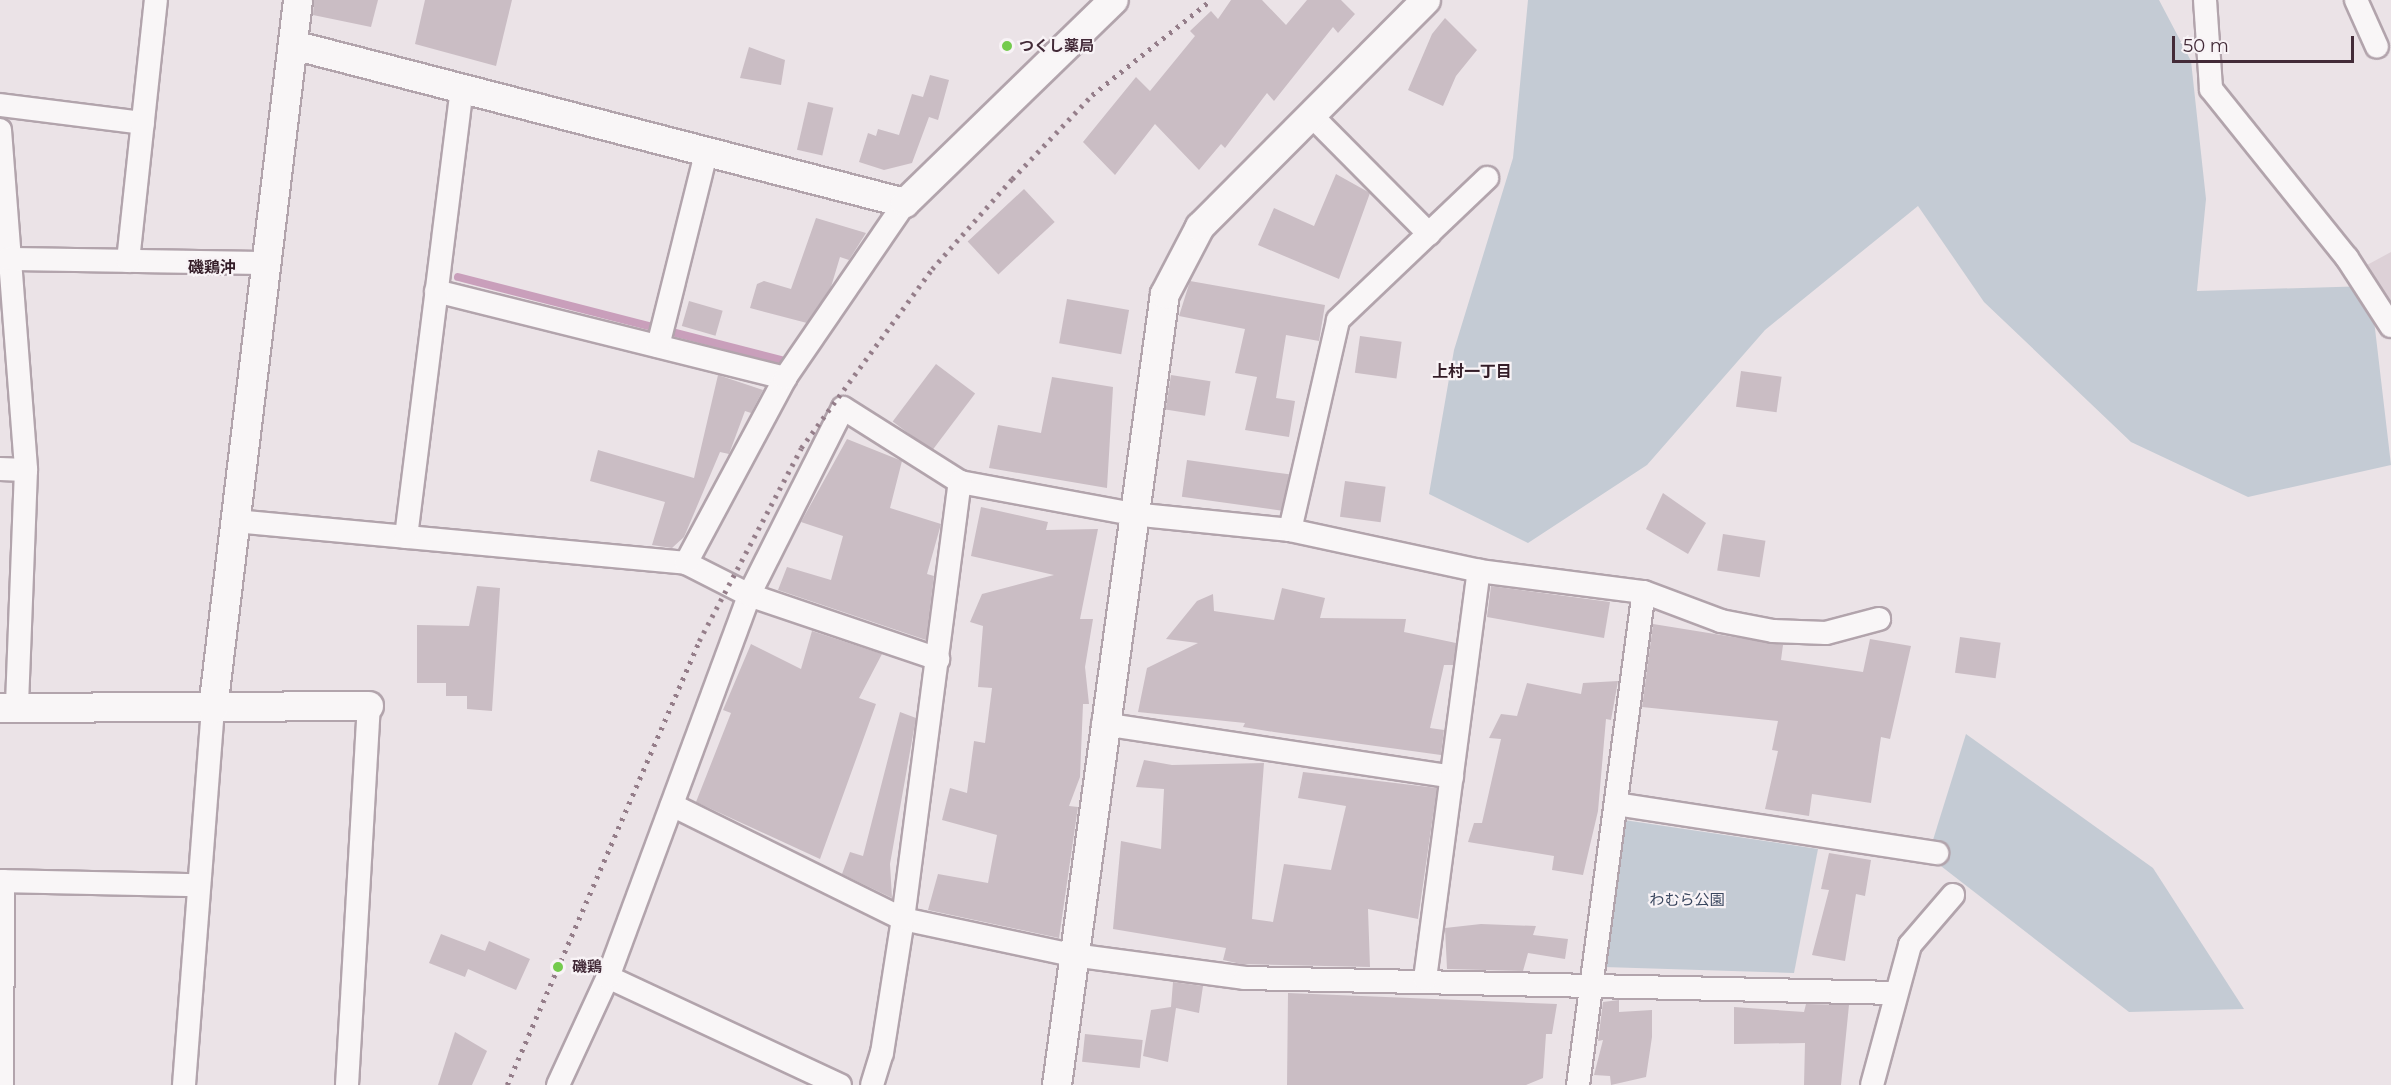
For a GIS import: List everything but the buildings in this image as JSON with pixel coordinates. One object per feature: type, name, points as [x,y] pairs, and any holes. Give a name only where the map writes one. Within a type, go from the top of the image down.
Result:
[{"type":"street","points":[[128,261],[156,0]]},
{"type":"street","points":[[184,1085],[213,709],[298,0]]},
{"type":"street","points":[[686,563],[785,378],[905,202],[1114,0]]},
{"type":"street","points":[[1057,1085],[1103,724],[1165,294],[1200,226],[1426,0]]},
{"type":"street","points":[[2205,0],[2211,89],[2347,258],[2391,326]]},
{"type":"street","points":[[2356,0],[2377,47]]},
{"type":"street","points":[[293,45],[905,202]]},
{"type":"street","points":[[406,537],[462,87]]},
{"type":"street","points":[[0,105],[142,123]]},
{"type":"street","points":[[1310,114],[1429,234]]},
{"type":"street","points":[[0,130],[8,259],[26,470],[9,708],[213,709],[369,706],[347,1085]]},
{"type":"street","points":[[658,346],[707,150]]},
{"type":"street","points":[[1290,530],[1338,320],[1487,178]]},
{"type":"street","points":[[8,259],[266,263]]},
{"type":"street","points":[[436,291],[785,378]]},
{"type":"street","points":[[558,1085],[608,977],[749,595],[843,408],[960,482],[1132,514],[1290,530],[1479,571],[1644,592],[1722,621],[1773,631],[1826,633],[1879,619]]},
{"type":"street","points":[[0,470],[26,470]]},
{"type":"street","points":[[872,1085],[882,1053],[903,920],[960,482]]},
{"type":"street","points":[[235,521],[686,563],[749,595],[938,659]]},
{"type":"street","points":[[1425,979],[1479,571]]},
{"type":"street","points":[[1578,1085],[1644,592]]},
{"type":"street","points":[[1103,724],[1452,777]]},
{"type":"street","points":[[1616,804],[1937,853]]},
{"type":"street","points":[[672,805],[903,920],[1073,955],[1245,978],[1425,979],[1894,993]]},
{"type":"street","points":[[2,1085],[1,881],[199,885]]},
{"type":"street","points":[[1872,1085],[1894,993],[1910,945],[1953,895]]},
{"type":"street","points":[[608,977],[840,1085]]},
{"type":"shaded area","points":[[2391,252],[2391,309],[2367,265]]},
{"type":"green space","points":[[1528,0],[2159,0],[2191,61],[2206,199],[2197,291],[2370,286],[2391,465],[2248,497],[2131,442],[1984,302],[1918,206],[1765,330],[1647,465],[1528,543],[1429,494],[1454,350],[1513,158]]},
{"type":"green space","points":[[1966,734],[2153,868],[2244,1009],[2129,1012],[1928,856]]},
{"type":"green space","name":"わむら公園","points":[[1624,820],[1818,849],[1794,973],[1604,967]]},
{"type":"waterway","points":[[458,277],[788,362]]},
{"type":"railway","points":[[507,1085],[699,641],[801,448],[932,269],[1012,179],[1092,95],[1211,0]]},
{"type":"place","name":"つくし薬局","points":[[1007,46]]},
{"type":"place","name":"磯鶏","points":[[558,967]]},
{"type":"district","name":"磯鶏沖","points":[[212,268]]},
{"type":"district","name":"上村一丁目","points":[[1472,372]]}]
